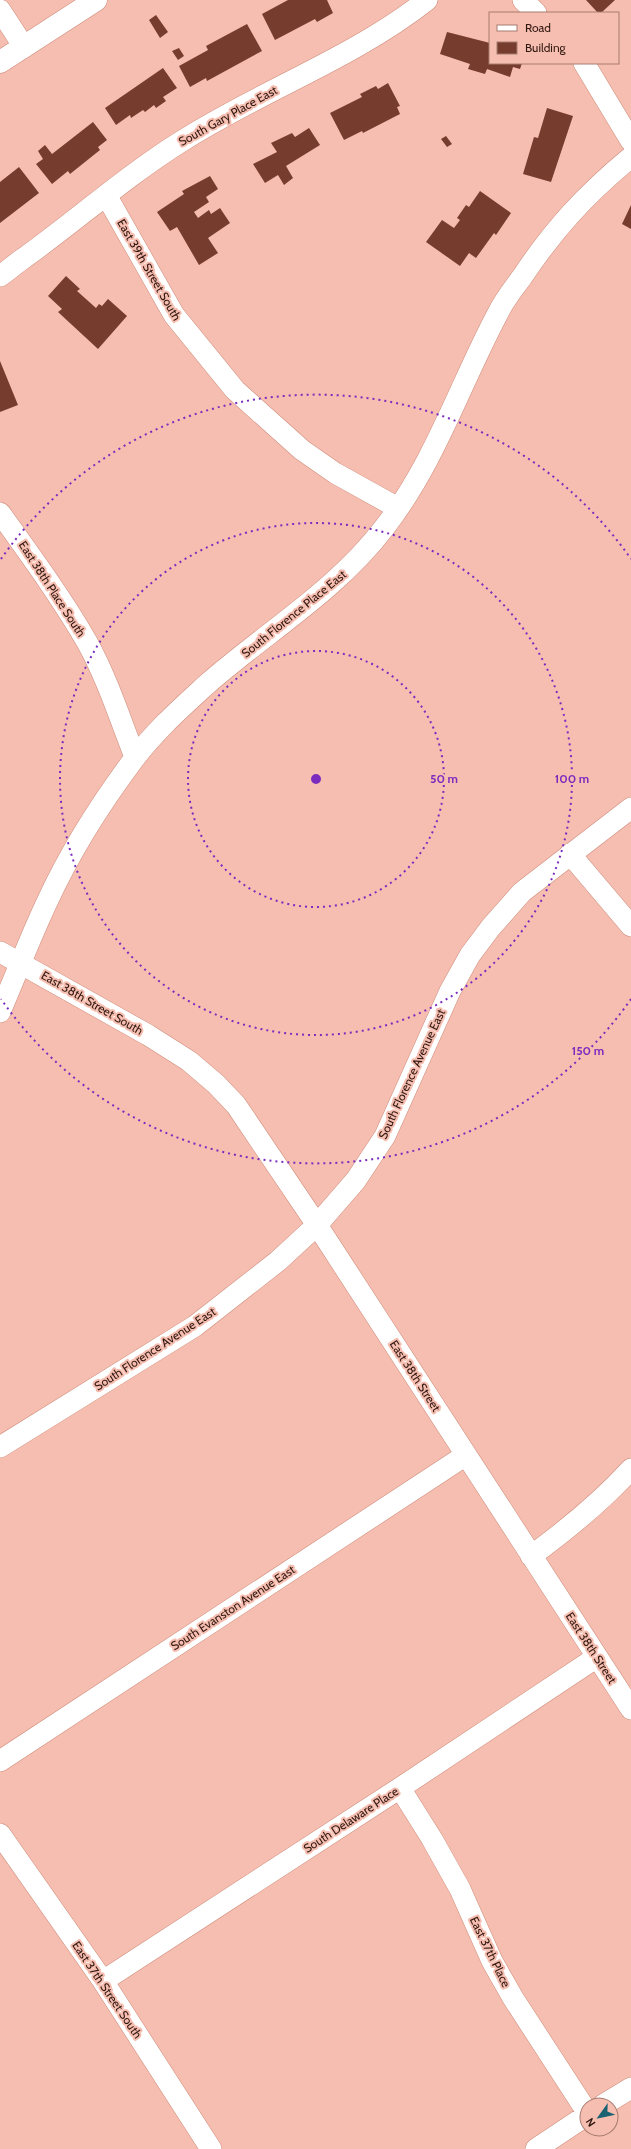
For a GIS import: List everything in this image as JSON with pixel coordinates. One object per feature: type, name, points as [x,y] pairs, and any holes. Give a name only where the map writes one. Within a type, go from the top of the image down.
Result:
[{"type":"main road","points":[[0,62],[96,0]]},
{"type":"street","name":"South Gary Place East","points":[[0,276],[106,195],[187,138],[219,118],[332,61],[406,17],[427,0]]},
{"type":"street","points":[[523,0],[535,12]]},
{"type":"street","points":[[0,10],[24,47]]},
{"type":"street","points":[[585,64],[631,141]]},
{"type":"street","name":"South Florence Place East","points":[[0,1012],[47,903],[70,857],[135,757],[170,719],[208,684],[314,600],[355,563],[398,508],[418,478],[437,442],[498,311],[532,262],[566,218],[596,186],[631,157]]},
{"type":"street","name":"East 39th Street South","points":[[106,195],[174,315],[235,390],[302,450],[335,473],[398,508]]},
{"type":"street","name":"East 38th Place South","points":[[0,513],[56,591],[87,643],[105,682],[135,757]]},
{"type":"street","name":"South Florence Avenue East","points":[[0,1447],[195,1326],[278,1261],[317,1225],[356,1180],[385,1136],[450,991],[470,955],[491,926],[522,892],[631,808]]},
{"type":"street","points":[[570,854],[631,926]]},
{"type":"street","name":"East 38th Street South","points":[[0,952],[183,1057]]},
{"type":"street","name":"East 38th Street","points":[[183,1057],[216,1084],[236,1105],[317,1225],[631,1709]]},
{"type":"street","name":"South Evanston Avenue East","points":[[0,1761],[466,1455]]},
{"type":"street","points":[[532,1556],[578,1521],[608,1494],[631,1469]]},
{"type":"street","name":"South Delaware Place","points":[[103,1981],[400,1788],[597,1656]]},
{"type":"street","name":"East 37th Place","points":[[400,1788],[432,1839],[460,1889],[492,1961],[513,1998],[579,2100]]},
{"type":"street","name":"East 37th Street South","points":[[0,1834],[103,1981],[211,2149]]},
{"type":"street","points":[[616,2097],[631,2088]]},
{"type":"street","points":[[536,2149],[579,2120]]},
{"type":"building","points":[[288,0],[327,0],[333,13],[317,22],[315,19],[275,40],[262,14]]},
{"type":"building","points":[[586,0],[615,0],[602,12],[597,12]]},
{"type":"building","points":[[156,15],[168,32],[160,38],[149,20]]},
{"type":"building","points":[[247,24],[262,51],[207,81],[206,78],[190,87],[179,66],[208,50],[206,46]]},
{"type":"building","points":[[447,32],[489,43],[489,64],[522,64],[520,69],[513,67],[510,77],[487,69],[485,74],[468,69],[470,64],[440,54]]},
{"type":"building","points":[[179,48],[184,56],[178,60],[172,51]]},
{"type":"building","points":[[163,68],[177,88],[163,97],[166,101],[156,108],[154,105],[145,112],[143,110],[131,118],[130,115],[116,125],[105,108]]},
{"type":"building","points":[[388,83],[400,106],[397,107],[400,114],[363,133],[362,131],[344,140],[330,113],[362,97],[360,94],[376,86],[378,89]]},
{"type":"building","points":[[547,108],[573,116],[551,182],[523,174],[534,137],[538,138]]},
{"type":"building","points":[[93,122],[107,140],[98,147],[100,150],[70,174],[68,171],[52,184],[36,164],[43,159],[38,151],[45,145],[52,154]]},
{"type":"building","points":[[309,128],[320,145],[286,166],[293,178],[284,185],[278,175],[265,183],[253,164],[277,152],[271,143],[292,133],[295,137]]},
{"type":"building","points":[[446,136],[452,144],[447,147],[441,139]]},
{"type":"building","points":[[19,167],[39,193],[0,223],[0,182]]},
{"type":"building","points":[[210,176],[218,189],[206,197],[209,202],[194,212],[198,218],[209,210],[211,214],[220,208],[230,223],[208,238],[218,253],[199,265],[177,227],[170,231],[157,212],[184,194],[182,191]]},
{"type":"building","points":[[480,191],[511,213],[496,235],[494,233],[476,258],[469,253],[460,266],[426,242],[442,220],[454,228],[460,220],[457,218],[466,205],[469,207]]},
{"type":"building","points":[[631,205],[631,229],[622,224]]},
{"type":"building","points":[[66,276],[80,289],[77,291],[96,308],[99,304],[102,306],[108,299],[127,316],[98,349],[58,312],[62,309],[48,296]]},
{"type":"building","points":[[0,361],[18,405],[0,412]]}]
